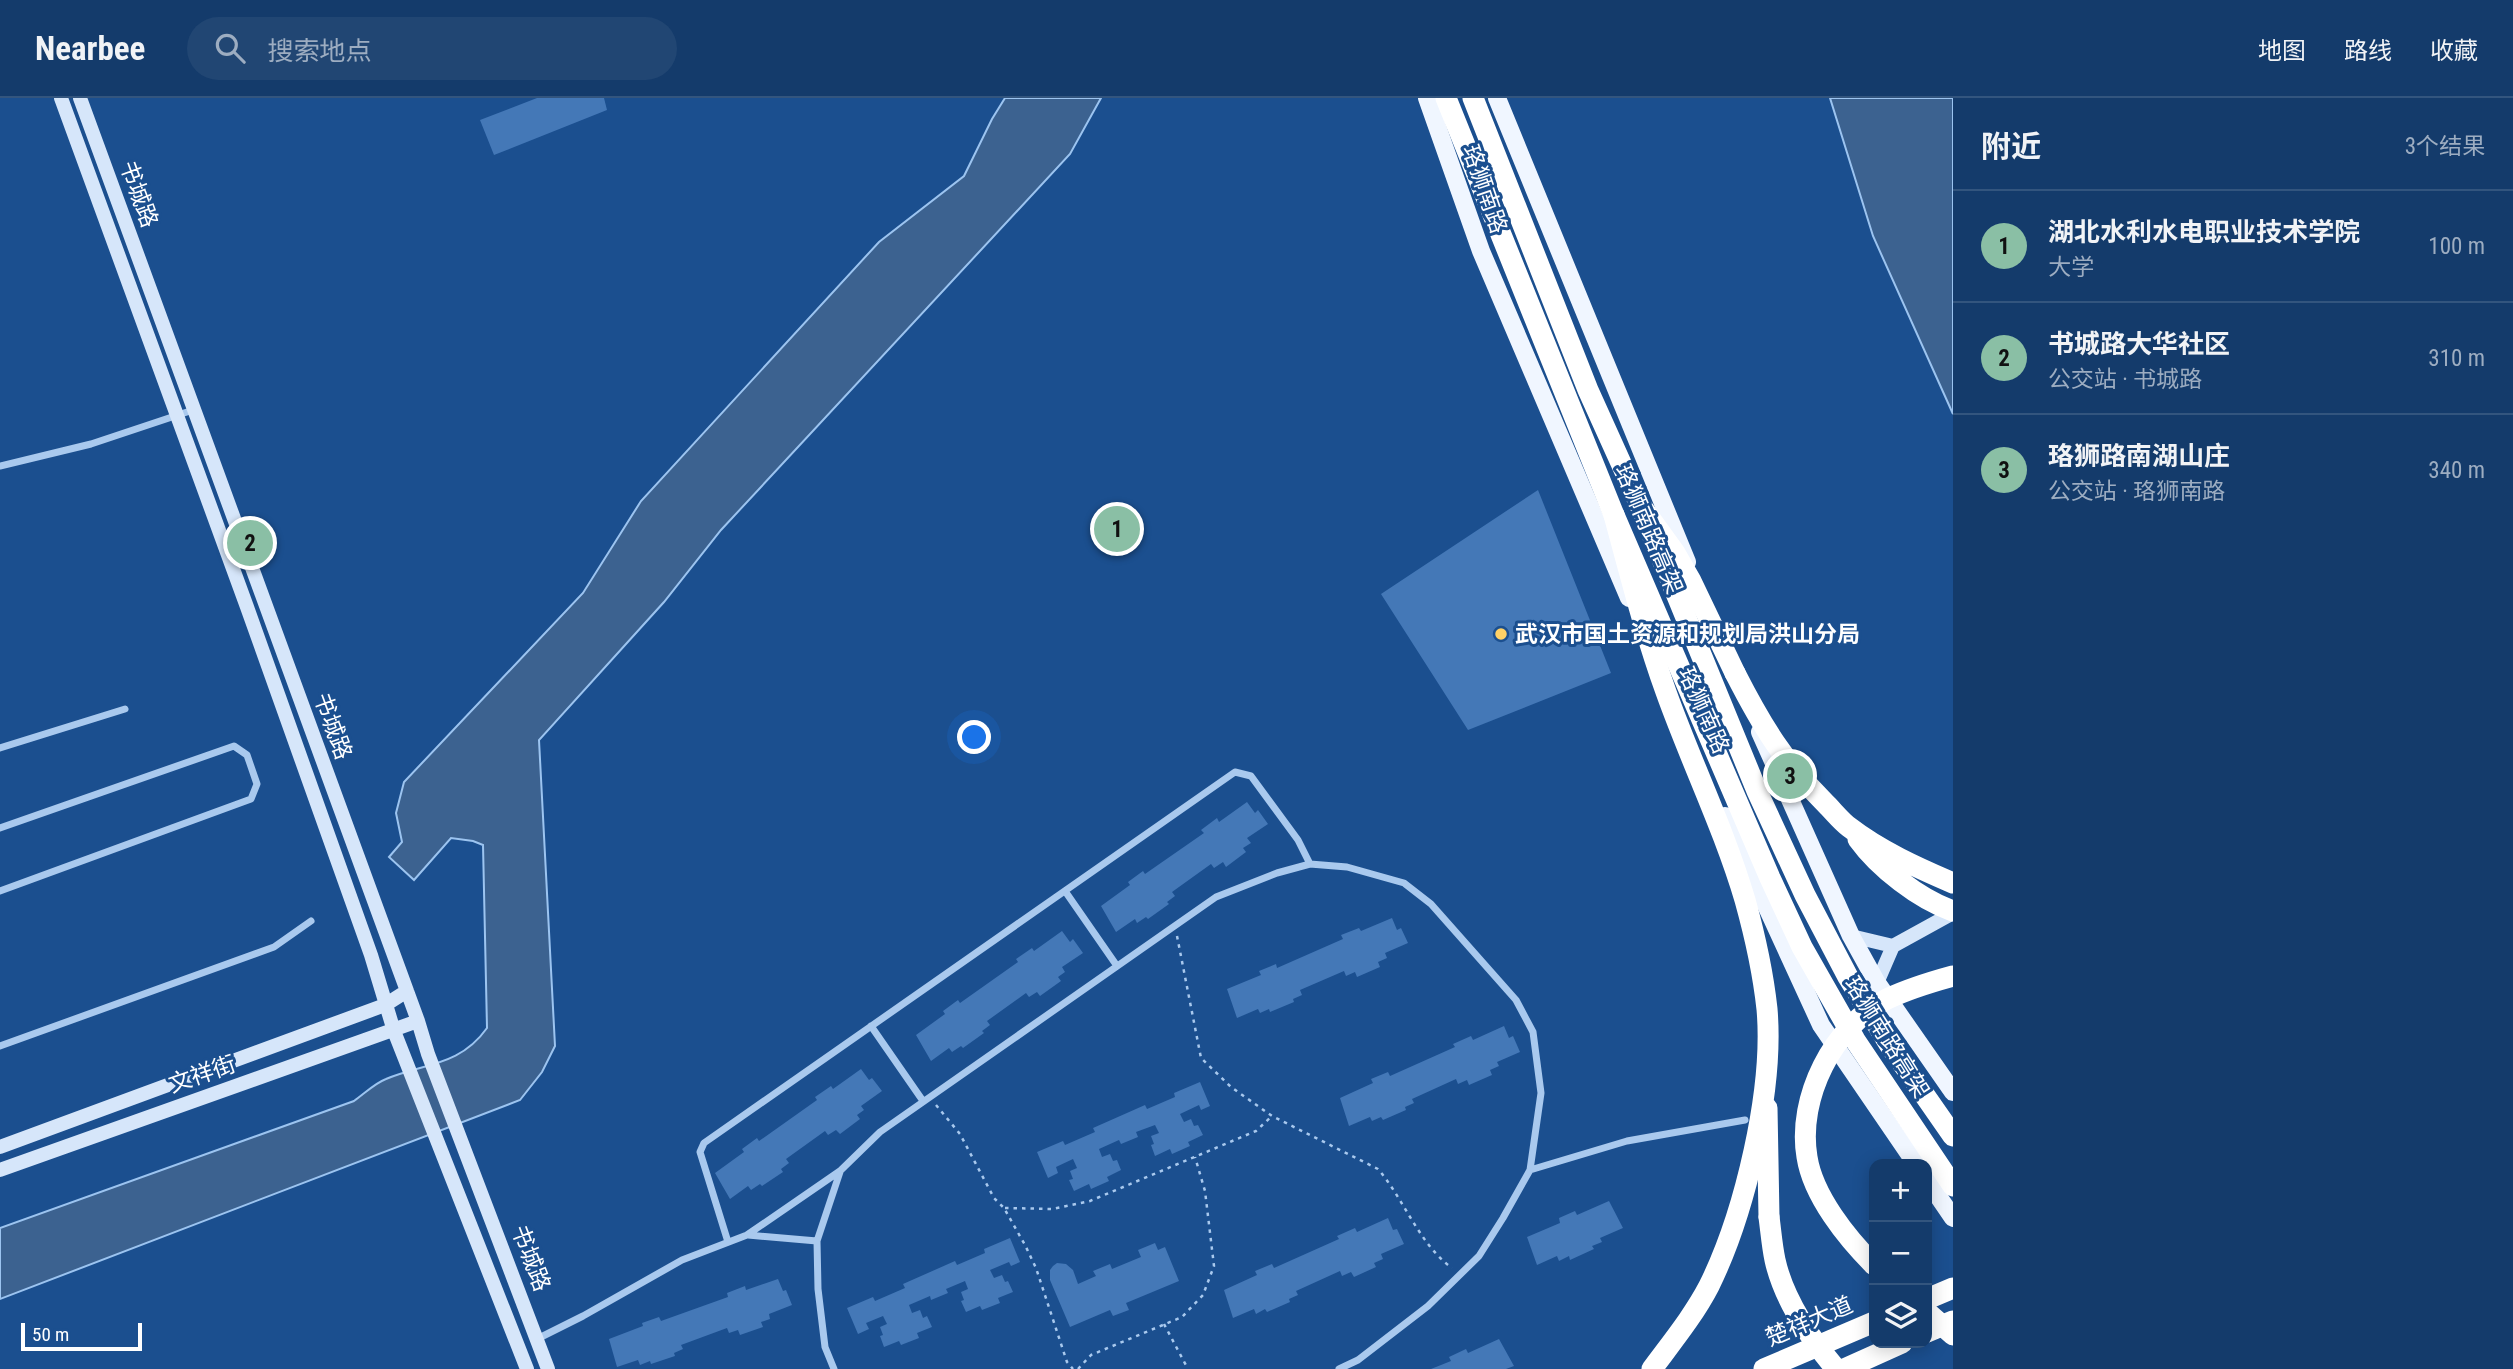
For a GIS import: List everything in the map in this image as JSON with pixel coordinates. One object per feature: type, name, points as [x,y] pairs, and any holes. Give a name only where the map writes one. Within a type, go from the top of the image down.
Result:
[{"type":"highway","name":"珞狮南路高架","points":[[1446,98],[1614,515],[1738,807],[1802,947],[1855,1040],[1953,1186]]},
{"type":"highway","name":"珞狮南路高架","points":[[1473,98],[1588,390],[1639,503],[1757,791],[1805,895],[1848,977],[1889,1044],[1953,1136]]},
{"type":"highway","points":[[1639,503],[1675,553],[1691,581],[1762,725],[1782,754],[1812,791],[1849,827],[1871,856],[1893,876],[1953,912]]},
{"type":"highway","points":[[1614,515],[1666,691],[1731,856],[1760,959],[1767,1011],[1769,1217],[1776,1263],[1809,1337],[1836,1369]]},
{"type":"highway","points":[[1849,827],[1911,864],[1953,883]]},
{"type":"highway","points":[[1869,1260],[1844,1233],[1821,1195],[1807,1158],[1806,1121],[1812,1091],[1826,1061],[1856,1021],[1885,1000],[1953,976]]},
{"type":"highway","points":[[1652,1369],[1708,1287],[1728,1239],[1756,1140],[1766,1075]]},
{"type":"highway","points":[[1932,1297],[1953,1288]]},
{"type":"highway","points":[[1932,1316],[1953,1335]]},
{"type":"highway","points":[[1932,1330],[1953,1321]]},
{"type":"highway","name":"楚祥大道","points":[[1764,1369],[1869,1324]]},
{"type":"highway","points":[[1844,1369],[1891,1348]]},
{"type":"main road","name":"书城路","points":[[61,98],[371,954],[394,1031],[527,1369]]},
{"type":"main road","name":"书城路","points":[[80,98],[428,1054],[548,1369]]},
{"type":"main road","name":"珞狮南路","points":[[1427,98],[1481,251],[1674,704],[1821,1025],[1913,1159]]},
{"type":"main road","name":"珞狮南路","points":[[1497,98],[1734,673],[1851,936],[1877,984],[1953,1092]]},
{"type":"main road","points":[[1877,984],[1893,946],[1953,912]]},
{"type":"main road","points":[[1851,936],[1893,946]]},
{"type":"main road","name":"文祥街","points":[[0,1147],[385,1005],[407,991]]},
{"type":"main road","name":"文祥街","points":[[0,1170],[418,1021]]},
{"type":"main road","points":[[1932,1187],[1953,1218]]},
{"type":"street","points":[[0,466],[91,444],[193,410]]},
{"type":"street","points":[[0,748],[125,709]]},
{"type":"street","points":[[0,828],[234,746],[247,755],[257,784],[251,799],[0,891]]},
{"type":"street","points":[[728,1242],[700,1152],[704,1143],[1235,772],[1251,776],[1297,840],[1310,864]]},
{"type":"street","points":[[537,1339],[682,1260],[747,1235],[840,1171],[880,1132],[1216,897],[1277,873],[1310,864],[1347,867],[1404,883],[1431,904],[1516,1000],[1533,1032],[1541,1093],[1530,1170],[1479,1256],[1428,1307],[1358,1360],[1339,1369]]},
{"type":"street","points":[[1065,891],[1117,966]]},
{"type":"street","points":[[0,1046],[274,947],[311,921]]},
{"type":"street","points":[[871,1026],[926,1099]]},
{"type":"street","points":[[1530,1170],[1627,1140],[1745,1120]]},
{"type":"street","points":[[834,1369],[825,1347],[818,1289],[817,1241],[840,1171]]},
{"type":"street","points":[[747,1235],[817,1241]]},
{"type":"path","points":[[1175,926],[1201,1058],[1231,1087],[1272,1116],[1378,1169],[1438,1259],[1460,1275]]},
{"type":"path","points":[[926,1099],[960,1135],[994,1198],[1004,1208],[1036,1268],[1067,1362],[1076,1369],[1091,1355],[1182,1317],[1203,1295],[1214,1266],[1205,1191],[1195,1157]]},
{"type":"path","points":[[1004,1208],[1052,1209],[1090,1201],[1256,1131],[1272,1116]]},
{"type":"path","points":[[1164,1324],[1188,1369]]},
{"type":"water","points":[[1005,98],[1101,98],[1070,154],[721,530],[664,602],[539,740],[555,1046],[542,1072],[520,1100],[0,1299],[0,1228],[354,1101],[382,1081],[453,1057],[477,1040],[487,1028],[483,845],[451,838],[414,880],[389,857],[402,842],[396,813],[404,782],[583,593],[641,501],[879,242],[964,176]]},
{"type":"water","points":[[1830,98],[1953,98],[1953,414],[1873,236]]},
{"type":"building","points":[[537,98],[604,98],[607,110],[494,155],[480,120]]},
{"type":"building","name":"武汉市国土资源和规划局洪山分局","points":[[1538,490],[1611,673],[1468,730],[1381,594]]},
{"type":"building","points":[[1247,802],[1255,813],[1258,810],[1268,824],[1247,838],[1251,843],[1243,848],[1246,852],[1226,867],[1223,862],[1214,868],[1211,864],[1172,892],[1175,896],[1167,902],[1169,904],[1148,919],[1146,917],[1137,923],[1135,919],[1116,932],[1101,906],[1130,885],[1128,882],[1143,871],[1145,874],[1204,833],[1201,830],[1217,818],[1219,822]]},
{"type":"building","points":[[1392,918],[1397,930],[1401,928],[1408,943],[1385,953],[1387,958],[1378,962],[1380,967],[1357,977],[1355,972],[1346,976],[1344,971],[1300,990],[1302,995],[1293,999],[1294,1002],[1270,1012],[1269,1009],[1260,1013],[1258,1009],[1237,1018],[1227,989],[1261,975],[1259,971],[1276,964],[1277,968],[1343,939],[1341,935],[1359,928],[1361,931]]},
{"type":"building","points":[[1062,931],[1070,942],[1073,939],[1083,953],[1062,967],[1065,972],[1058,977],[1061,981],[1040,996],[1037,992],[1029,997],[1026,993],[987,1021],[990,1025],[982,1031],[984,1033],[963,1048],[961,1046],[952,1052],[949,1048],[931,1061],[916,1035],[945,1014],[943,1011],[958,1000],[960,1003],[1018,962],[1016,959],[1032,948],[1034,951]]},
{"type":"building","points":[[1504,1026],[1509,1038],[1513,1036],[1520,1052],[1497,1062],[1499,1066],[1490,1070],[1492,1075],[1469,1085],[1467,1080],[1458,1084],[1456,1079],[1412,1099],[1414,1103],[1405,1107],[1406,1110],[1383,1120],[1381,1117],[1372,1121],[1370,1117],[1349,1126],[1340,1098],[1373,1083],[1371,1079],[1388,1072],[1390,1076],[1455,1047],[1453,1044],[1471,1036],[1473,1040]]},
{"type":"building","points":[[861,1069],[882,1091],[861,1106],[864,1110],[857,1115],[860,1119],[840,1134],[836,1130],[828,1135],[825,1131],[786,1159],[789,1163],[781,1169],[783,1172],[762,1186],[760,1184],[751,1190],[748,1186],[730,1199],[715,1173],[744,1152],[742,1149],[757,1138],[759,1141],[817,1100],[815,1097],[831,1086],[833,1089]]},
{"type":"building","points":[[1200,1082],[1210,1106],[1201,1110],[1199,1105],[1180,1114],[1184,1122],[1191,1119],[1194,1126],[1198,1125],[1203,1135],[1188,1142],[1190,1146],[1172,1154],[1170,1149],[1155,1156],[1151,1136],[1159,1133],[1155,1125],[1136,1132],[1138,1137],[1121,1144],[1119,1140],[1099,1149],[1102,1157],[1110,1154],[1113,1161],[1117,1160],[1121,1170],[1107,1177],[1109,1181],[1091,1189],[1089,1184],[1074,1191],[1069,1180],[1073,1179],[1070,1171],[1077,1168],[1073,1159],[1056,1167],[1058,1173],[1048,1178],[1037,1152],[1063,1141],[1065,1145],[1095,1132],[1093,1128],[1145,1105],[1147,1109],[1175,1097],[1174,1093]]},
{"type":"building","points":[[1609,1201],[1623,1228],[1600,1238],[1602,1242],[1592,1246],[1594,1249],[1570,1260],[1569,1256],[1559,1261],[1557,1256],[1537,1265],[1527,1237],[1560,1223],[1559,1218],[1575,1211],[1577,1215]]},
{"type":"building","points":[[1388,1218],[1404,1244],[1381,1254],[1383,1259],[1374,1263],[1376,1267],[1354,1277],[1351,1272],[1342,1276],[1340,1271],[1296,1291],[1298,1295],[1289,1299],[1290,1302],[1267,1312],[1265,1309],[1256,1314],[1254,1309],[1233,1318],[1224,1290],[1257,1275],[1255,1271],[1272,1264],[1274,1268],[1339,1239],[1337,1236],[1355,1228],[1357,1232]]},
{"type":"building","points":[[1010,1238],[1020,1262],[1011,1266],[1009,1262],[990,1270],[994,1278],[1002,1275],[1013,1292],[998,1298],[1000,1303],[982,1310],[980,1306],[966,1312],[961,1301],[964,1300],[961,1292],[968,1289],[965,1281],[946,1289],[948,1293],[931,1300],[930,1296],[909,1305],[912,1313],[920,1310],[923,1318],[927,1316],[932,1327],[917,1333],[919,1338],[901,1345],[899,1341],[884,1347],[880,1327],[887,1324],[883,1316],[866,1323],[869,1329],[858,1334],[847,1308],[873,1297],[875,1301],[905,1288],[903,1284],[955,1261],[957,1265],[985,1253],[984,1249]]},
{"type":"building","points":[[1155,1243],[1158,1250],[1165,1247],[1179,1281],[1126,1303],[1129,1310],[1113,1316],[1110,1310],[1070,1327],[1050,1280],[1053,1266],[1057,1263],[1066,1264],[1073,1270],[1078,1284],[1096,1276],[1093,1271],[1110,1264],[1112,1269],[1141,1257],[1138,1250]]},
{"type":"building","points":[[778,1279],[792,1305],[769,1314],[770,1319],[761,1322],[763,1327],[740,1335],[738,1330],[729,1333],[727,1328],[681,1345],[683,1349],[674,1353],[675,1356],[651,1364],[650,1361],[640,1365],[638,1360],[617,1367],[609,1339],[659,1317],[661,1321],[728,1297],[727,1293],[745,1286],[746,1290]]},
{"type":"building","points":[[1499,1339],[1514,1366],[1506,1369],[1431,1369],[1451,1361],[1449,1357],[1466,1349],[1468,1353]]},
{"type":"place","name":"湖北水利水电职业技术学院","points":[[1117,529]]},
{"type":"place","name":"书城路大华社区","points":[[250,543]]},
{"type":"place","name":"武汉市国土资源和规划局洪山分局","points":[[1501,634]]},
{"type":"place","name":"珞狮路南湖山庄","points":[[1790,776]]}]
